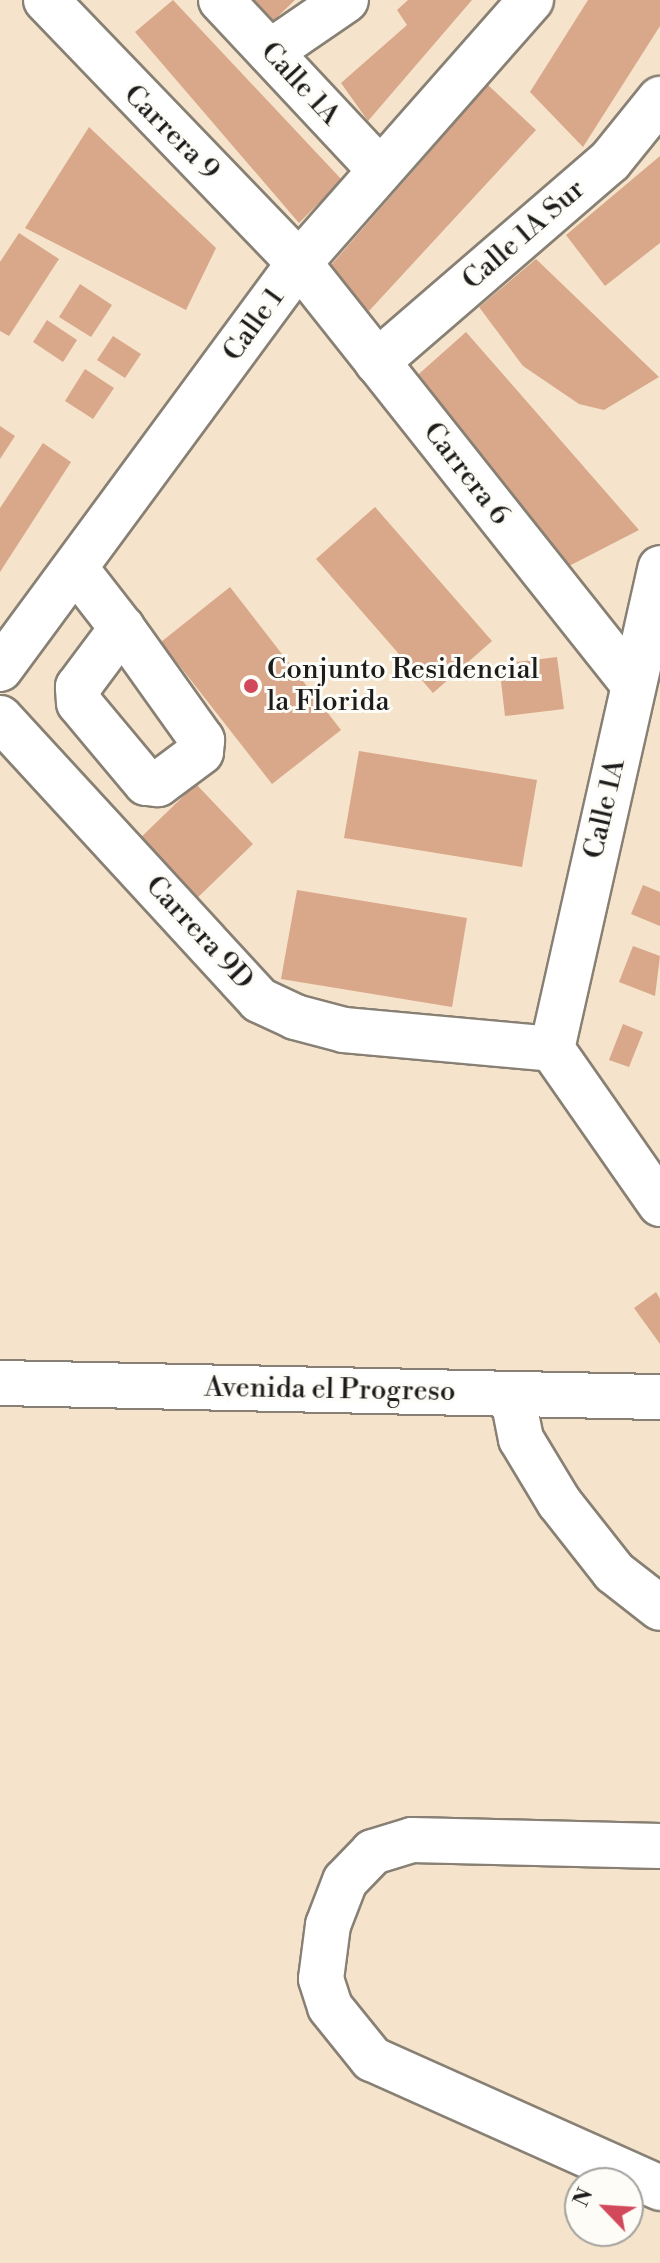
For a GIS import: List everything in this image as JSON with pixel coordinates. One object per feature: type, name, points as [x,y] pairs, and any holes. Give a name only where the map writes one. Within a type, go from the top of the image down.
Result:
[{"type":"street","name":"Calle 1A","points":[[221,0],[379,169]]},
{"type":"street","points":[[270,52],[346,0]]},
{"type":"street","name":"Calle 1","points":[[0,669],[299,263],[531,0]]},
{"type":"street","name":"Carrera 9","points":[[65,6],[299,263]]},
{"type":"street","name":"Calle 1A Sur","points":[[377,362],[610,161],[660,99]]},
{"type":"street","name":"Carrera 6","points":[[299,263],[633,684]]},
{"type":"street","name":"Calle 1A","points":[[552,1049],[660,568]]},
{"type":"street","points":[[76,569],[122,628]]},
{"type":"street","name":"Carrera 9D","points":[[4,731],[259,1000],[295,1017],[344,1030],[552,1049]]},
{"type":"street","points":[[552,1049],[660,1204]]},
{"type":"street","name":"Avenida el Progreso","points":[[0,1383],[660,1397]]},
{"type":"street","points":[[512,1394],[521,1439],[559,1502],[614,1572],[660,1608]]},
{"type":"street","points":[[660,1846],[412,1840],[373,1852],[345,1881],[328,1925],[321,1979],[330,2007],[372,2059],[660,2188]]},
{"type":"building","points":[[173,0],[342,180],[299,223],[135,32]]},
{"type":"building","points":[[251,0],[295,0],[270,24]]},
{"type":"building","points":[[408,0],[472,0],[368,121],[341,83],[407,25],[397,10]]},
{"type":"building","points":[[588,0],[660,0],[660,26],[583,147],[530,92]]},
{"type":"building","points":[[488,85],[536,130],[369,311],[325,272]]},
{"type":"building","points":[[89,127],[216,248],[186,310],[25,228]]},
{"type":"building","points":[[660,156],[660,243],[605,286],[566,235]]},
{"type":"building","points":[[19,233],[59,259],[9,336],[0,331],[0,262]]},
{"type":"building","points":[[536,259],[659,377],[604,410],[579,404],[523,366],[479,307]]},
{"type":"building","points":[[80,284],[112,305],[91,337],[59,317]]},
{"type":"building","points":[[47,320],[77,340],[63,362],[33,342]]},
{"type":"building","points":[[466,332],[639,530],[569,566],[411,381]]},
{"type":"building","points":[[113,336],[141,354],[125,378],[97,360]]},
{"type":"building","points":[[85,369],[114,388],[93,419],[65,401]]},
{"type":"building","points":[[0,426],[15,436],[0,459]]},
{"type":"building","points":[[43,443],[71,462],[0,572],[0,508]]},
{"type":"building","points":[[375,507],[492,641],[433,693],[316,559]]},
{"type":"building","name":"Conjunto Residencial la Florida","points":[[230,587],[341,730],[272,784],[161,642]]},
{"type":"building","points":[[557,657],[564,709],[505,716],[499,664]]},
{"type":"building","points":[[359,751],[537,780],[522,867],[344,838]]},
{"type":"building","points":[[196,784],[253,844],[191,904],[134,844]]},
{"type":"building","points":[[643,885],[660,892],[660,926],[631,914]]},
{"type":"building","points":[[297,890],[467,918],[452,1007],[281,979]]},
{"type":"building","points":[[633,946],[660,956],[655,996],[619,982]]},
{"type":"building","points":[[623,1024],[643,1032],[629,1067],[609,1060]]},
{"type":"building","points":[[656,1292],[660,1299],[660,1344],[634,1308]]},
{"type":"place","name":"Conjunto Residencial la Florida","points":[[251,686]]}]
